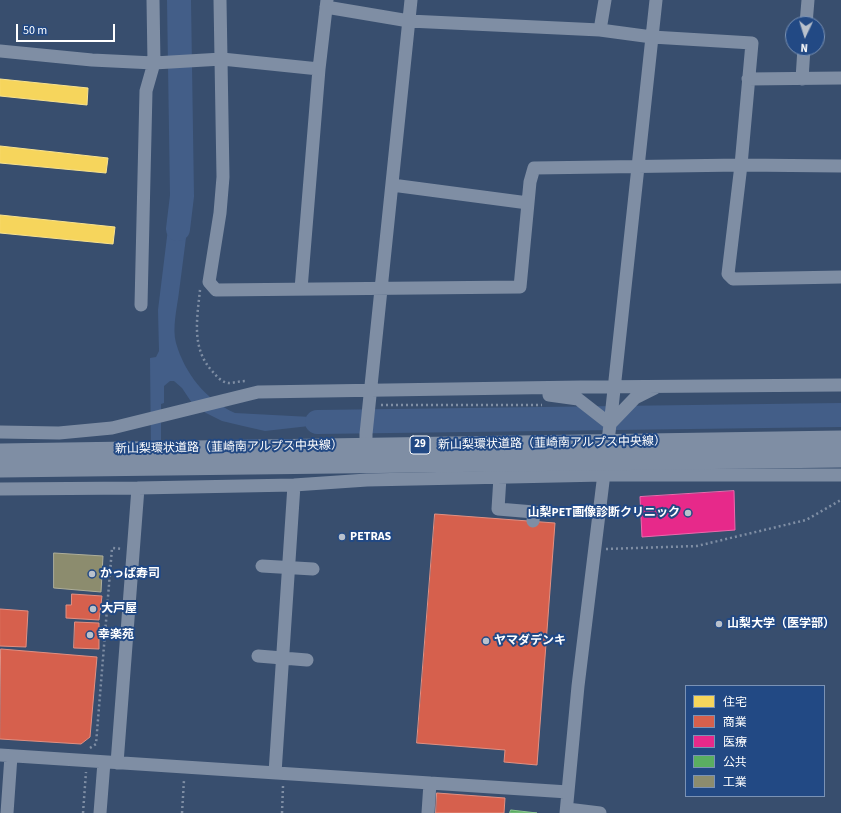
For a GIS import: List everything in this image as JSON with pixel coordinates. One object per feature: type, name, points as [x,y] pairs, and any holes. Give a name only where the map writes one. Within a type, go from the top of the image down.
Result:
[{"type":"highway","name":"新山梨環状道路（韮崎南アルプス中央線）","points":[[0,452],[841,440]]},
{"type":"highway","name":"新山梨環状道路（韮崎南アルプス中央線）","points":[[0,468],[841,458]]},
{"type":"street","points":[[141,306],[146,91],[161,62],[153,0]]},
{"type":"street","points":[[220,0],[223,177],[220,212],[209,282],[216,290],[520,287],[530,182],[534,168],[742,165],[841,166]]},
{"type":"street","points":[[366,480],[366,434],[368,410],[411,0]]},
{"type":"street","points":[[600,30],[605,0]]},
{"type":"street","points":[[619,408],[614,387],[656,0]]},
{"type":"street","points":[[807,16],[808,0]]},
{"type":"street","points":[[300,289],[326,4],[409,21],[600,30],[652,37],[752,43],[742,165],[728,274],[733,279],[841,277]]},
{"type":"street","points":[[0,51],[92,60],[161,62],[222,59],[319,69]]},
{"type":"street","points":[[802,79],[803,56]]},
{"type":"street","points":[[748,79],[841,78]]},
{"type":"street","points":[[392,185],[528,203]]},
{"type":"street","points":[[0,432],[85,432],[137,423],[249,394],[313,390],[841,385]]},
{"type":"street","points":[[560,476],[589,458],[609,431],[619,408],[657,387]]},
{"type":"street","points":[[496,388],[510,393],[568,396],[578,399],[591,408],[609,431],[642,466],[681,476]]},
{"type":"street","points":[[600,813],[566,811],[577,700],[609,431]]},
{"type":"street","points":[[0,488],[138,488],[294,485],[366,480],[560,476],[841,475]]},
{"type":"street","points":[[500,478],[498,509],[534,512],[533,521]]},
{"type":"street","points":[[275,773],[294,485]]},
{"type":"street","points":[[117,763],[138,488]]},
{"type":"street","points":[[262,566],[314,569]]},
{"type":"street","points":[[258,656],[307,660]]},
{"type":"street","points":[[7,813],[6,755],[568,792]]},
{"type":"street","points":[[100,813],[104,762]]},
{"type":"street","points":[[428,813],[430,783]]},
{"type":"path","points":[[368,410],[548,405]]},
{"type":"path","points":[[595,549],[697,546],[806,520],[841,500]]},
{"type":"path","points":[[83,813],[87,750],[96,744],[112,548],[125,549]]},
{"type":"path","points":[[182,813],[185,767]]},
{"type":"water","points":[[172,196],[191,198],[174,331],[180,354],[198,385],[215,401],[235,413],[349,419],[350,424],[318,425],[265,431],[222,421],[206,413],[192,403],[182,388],[174,381],[170,381],[164,386],[164,403],[161,404],[161,451],[151,451],[150,358],[156,357],[159,351],[158,310]]},
{"type":"building: 住宅","points":[[0,79],[88,88],[87,105],[0,96]]},
{"type":"building: 住宅","points":[[0,146],[108,158],[106,173],[0,163]]},
{"type":"building: 住宅","points":[[0,215],[115,227],[113,244],[0,233]]},
{"type":"building: 商業","name":"ヤマダデンキ","points":[[435,514],[555,523],[537,765],[504,762],[505,750],[417,743]]},
{"type":"building: 商業","points":[[72,594],[102,596],[99,620],[66,618],[66,605],[71,605]]},
{"type":"building: 商業","points":[[0,609],[28,611],[26,647],[0,646]]},
{"type":"building: 商業","points":[[75,622],[99,623],[99,649],[74,648]]},
{"type":"building: 商業","points":[[1,649],[97,657],[90,737],[81,744],[0,739]]},
{"type":"building: 商業","points":[[437,793],[505,798],[504,813],[436,813]]},
{"type":"building: 医療","name":"山梨PET画像診断クリニック","points":[[734,491],[735,530],[642,537],[640,497]]},
{"type":"building: 公共","points":[[511,810],[537,813],[510,813]]},
{"type":"building: 工業","points":[[54,553],[103,556],[101,592],[54,588]]},
{"type":"waterway","points":[[178,229],[182,196],[179,0]]},
{"type":"waterway","points":[[317,422],[841,415]]},
{"type":"place","name":"山梨PET画像診断クリニック","points":[[688,513]]},
{"type":"place","name":"PETRAS","points":[[342,537]]},
{"type":"place","name":"かっぱ寿司","points":[[92,574]]},
{"type":"place","name":"大戸屋","points":[[93,609]]},
{"type":"place","name":"山梨大学（医学部）","points":[[719,624]]},
{"type":"place","name":"幸楽苑","points":[[90,635]]},
{"type":"place","name":"ヤマダデンキ","points":[[486,641]]}]
